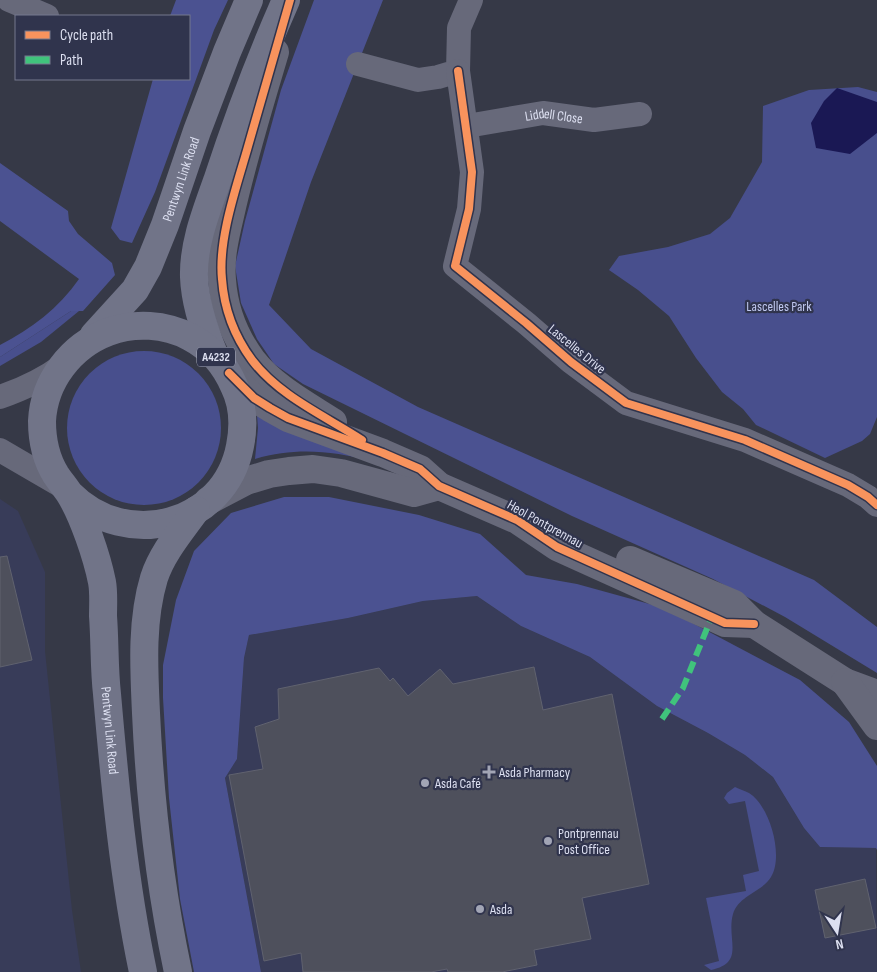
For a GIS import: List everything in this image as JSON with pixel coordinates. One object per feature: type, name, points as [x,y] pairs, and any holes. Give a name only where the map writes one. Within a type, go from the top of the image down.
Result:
[{"type":"main road","name":"Pentwyn Link Road","points":[[202,506],[178,519],[158,524],[139,525],[119,522],[91,512],[81,506],[55,474],[49,461],[44,441],[42,421],[52,382],[63,365],[135,290],[148,267],[165,225],[197,131],[249,0]]},
{"type":"main road","name":"Pentwyn Link Road","points":[[178,972],[159,857],[150,785],[144,682],[145,637],[149,596],[154,576],[169,549],[202,506],[222,486],[230,475],[239,456],[243,434],[238,392],[221,364],[203,326],[196,294],[194,260],[203,222],[230,142],[267,43],[286,0]]},
{"type":"main road","name":"Pentwyn Link Road","points":[[87,342],[107,332],[121,328],[141,325],[161,327],[180,332],[198,341],[221,364]]},
{"type":"main road","name":"Pentwyn Link Road","points":[[68,491],[89,536],[102,586],[106,690],[116,794],[143,972]]},
{"type":"street","points":[[9,0],[46,15]]},
{"type":"street","points":[[290,0],[231,209],[222,261],[225,300],[235,332],[253,361],[264,373],[296,398],[383,453]]},
{"type":"street","name":"Lascelles Drive","points":[[471,0],[459,28],[458,71],[472,172],[469,209],[455,266],[571,362],[626,403],[745,440],[840,481],[868,497],[877,505]]},
{"type":"street","points":[[358,64],[418,80],[458,71]]},
{"type":"street","name":"Liddell Close","points":[[467,126],[543,113],[594,120],[640,114]]},
{"type":"street","name":"Heol Pontprennau","points":[[221,364],[254,398],[288,418],[383,453],[420,469],[439,486],[517,520],[562,529],[734,604],[754,624],[845,682],[877,694]]},
{"type":"street","points":[[0,398],[27,388],[63,365]]},
{"type":"street","points":[[0,450],[68,491]]},
{"type":"street","points":[[202,506],[246,481],[269,474],[289,471],[313,469],[341,473],[414,493],[439,486]]},
{"type":"street","name":"Heol Pontprennau","points":[[845,682],[877,726]]},
{"type":"shaded area","points":[[176,0],[228,0],[214,30],[155,192],[132,243],[120,240],[111,228],[153,80],[190,80],[190,15],[170,15]]},
{"type":"shaded area","points":[[314,0],[383,0],[311,182],[269,305],[311,349],[418,407],[814,580],[877,627],[877,673],[785,617],[713,579],[572,516],[303,384],[274,364],[257,339],[241,303],[235,266],[245,221],[281,90]]},
{"type":"shaded area","points":[[837,88],[877,102],[877,133],[850,154],[816,148],[811,123],[824,101]]},
{"type":"shaded area","points":[[0,163],[68,211],[69,221],[78,234],[112,263],[115,275],[83,311],[71,311],[0,357],[0,345],[44,317],[63,299],[79,279],[0,221]]},
{"type":"shaded area","points":[[284,497],[329,497],[419,515],[480,534],[526,575],[577,584],[664,608],[800,680],[849,722],[877,766],[877,850],[876,848],[820,847],[804,828],[773,777],[745,755],[657,706],[590,657],[521,626],[477,596],[423,601],[348,618],[249,635],[244,658],[237,759],[225,778],[261,972],[194,972],[180,899],[169,798],[163,665],[176,600],[194,551],[231,513]]},
{"type":"shaded area","points":[[0,499],[18,511],[45,572],[45,651],[72,910],[81,972],[0,972]]},
{"type":"shaded area","points":[[477,596],[521,626],[590,657],[657,706],[745,755],[773,777],[804,828],[820,847],[876,848],[877,972],[261,972],[225,778],[237,759],[244,658],[249,635],[348,618],[423,601]]},
{"type":"green space","name":"Lascelles Park","points":[[858,87],[877,92],[877,417],[870,434],[862,441],[825,458],[756,425],[743,409],[722,392],[696,358],[669,316],[638,290],[609,270],[619,256],[668,247],[710,234],[730,218],[762,162],[763,106],[809,90]]},
{"type":"green space","points":[[71,311],[79,311],[41,342],[0,366],[0,357]]},
{"type":"green space","points":[[144,351],[159,352],[174,357],[199,373],[215,398],[220,413],[220,443],[215,458],[199,483],[174,499],[159,504],[144,505],[129,504],[114,499],[89,483],[73,458],[68,443],[67,428],[68,413],[73,398],[89,373],[114,357],[129,352]]},
{"type":"green space","points":[[257,415],[372,461],[314,452],[285,453],[255,459],[258,428]]},
{"type":"green space","points":[[735,787],[757,799],[769,820],[775,845],[775,868],[767,882],[740,902],[736,908],[731,923],[731,956],[722,967],[711,970],[704,965],[719,961],[706,898],[746,891],[743,875],[759,871],[745,801],[729,804],[724,798]]},
{"type":"building","points":[[7,556],[32,660],[0,667],[0,557]]},
{"type":"building","points":[[534,667],[543,710],[612,694],[649,884],[582,898],[591,939],[534,950],[537,965],[502,972],[448,972],[447,969],[431,972],[303,972],[301,953],[264,961],[229,775],[263,769],[255,727],[279,719],[278,689],[379,668],[390,681],[393,678],[408,696],[440,669],[453,684]]},
{"type":"building","points":[[865,879],[876,928],[825,938],[815,890]]},
{"type":"marked path","points":[[662,719],[683,688],[712,616]]},
{"type":"cycle path","points":[[290,0],[225,231],[221,264],[223,290],[231,322],[240,342],[263,373],[289,395],[362,440]]},
{"type":"cycle path","points":[[458,71],[472,172],[469,209],[455,266],[571,362],[626,403],[745,440],[848,485],[877,505]]},
{"type":"cycle path","points":[[229,373],[254,398],[288,418],[383,453],[420,469],[439,486],[517,520],[557,547],[725,623],[754,624]]},
{"type":"place","name":"Asda Pharmacy","points":[[489,772]]},
{"type":"place","name":"Asda Café","points":[[425,783]]},
{"type":"place","name":"Pontprennau Post Office","points":[[548,841]]},
{"type":"place","name":"Asda","points":[[480,909]]}]
